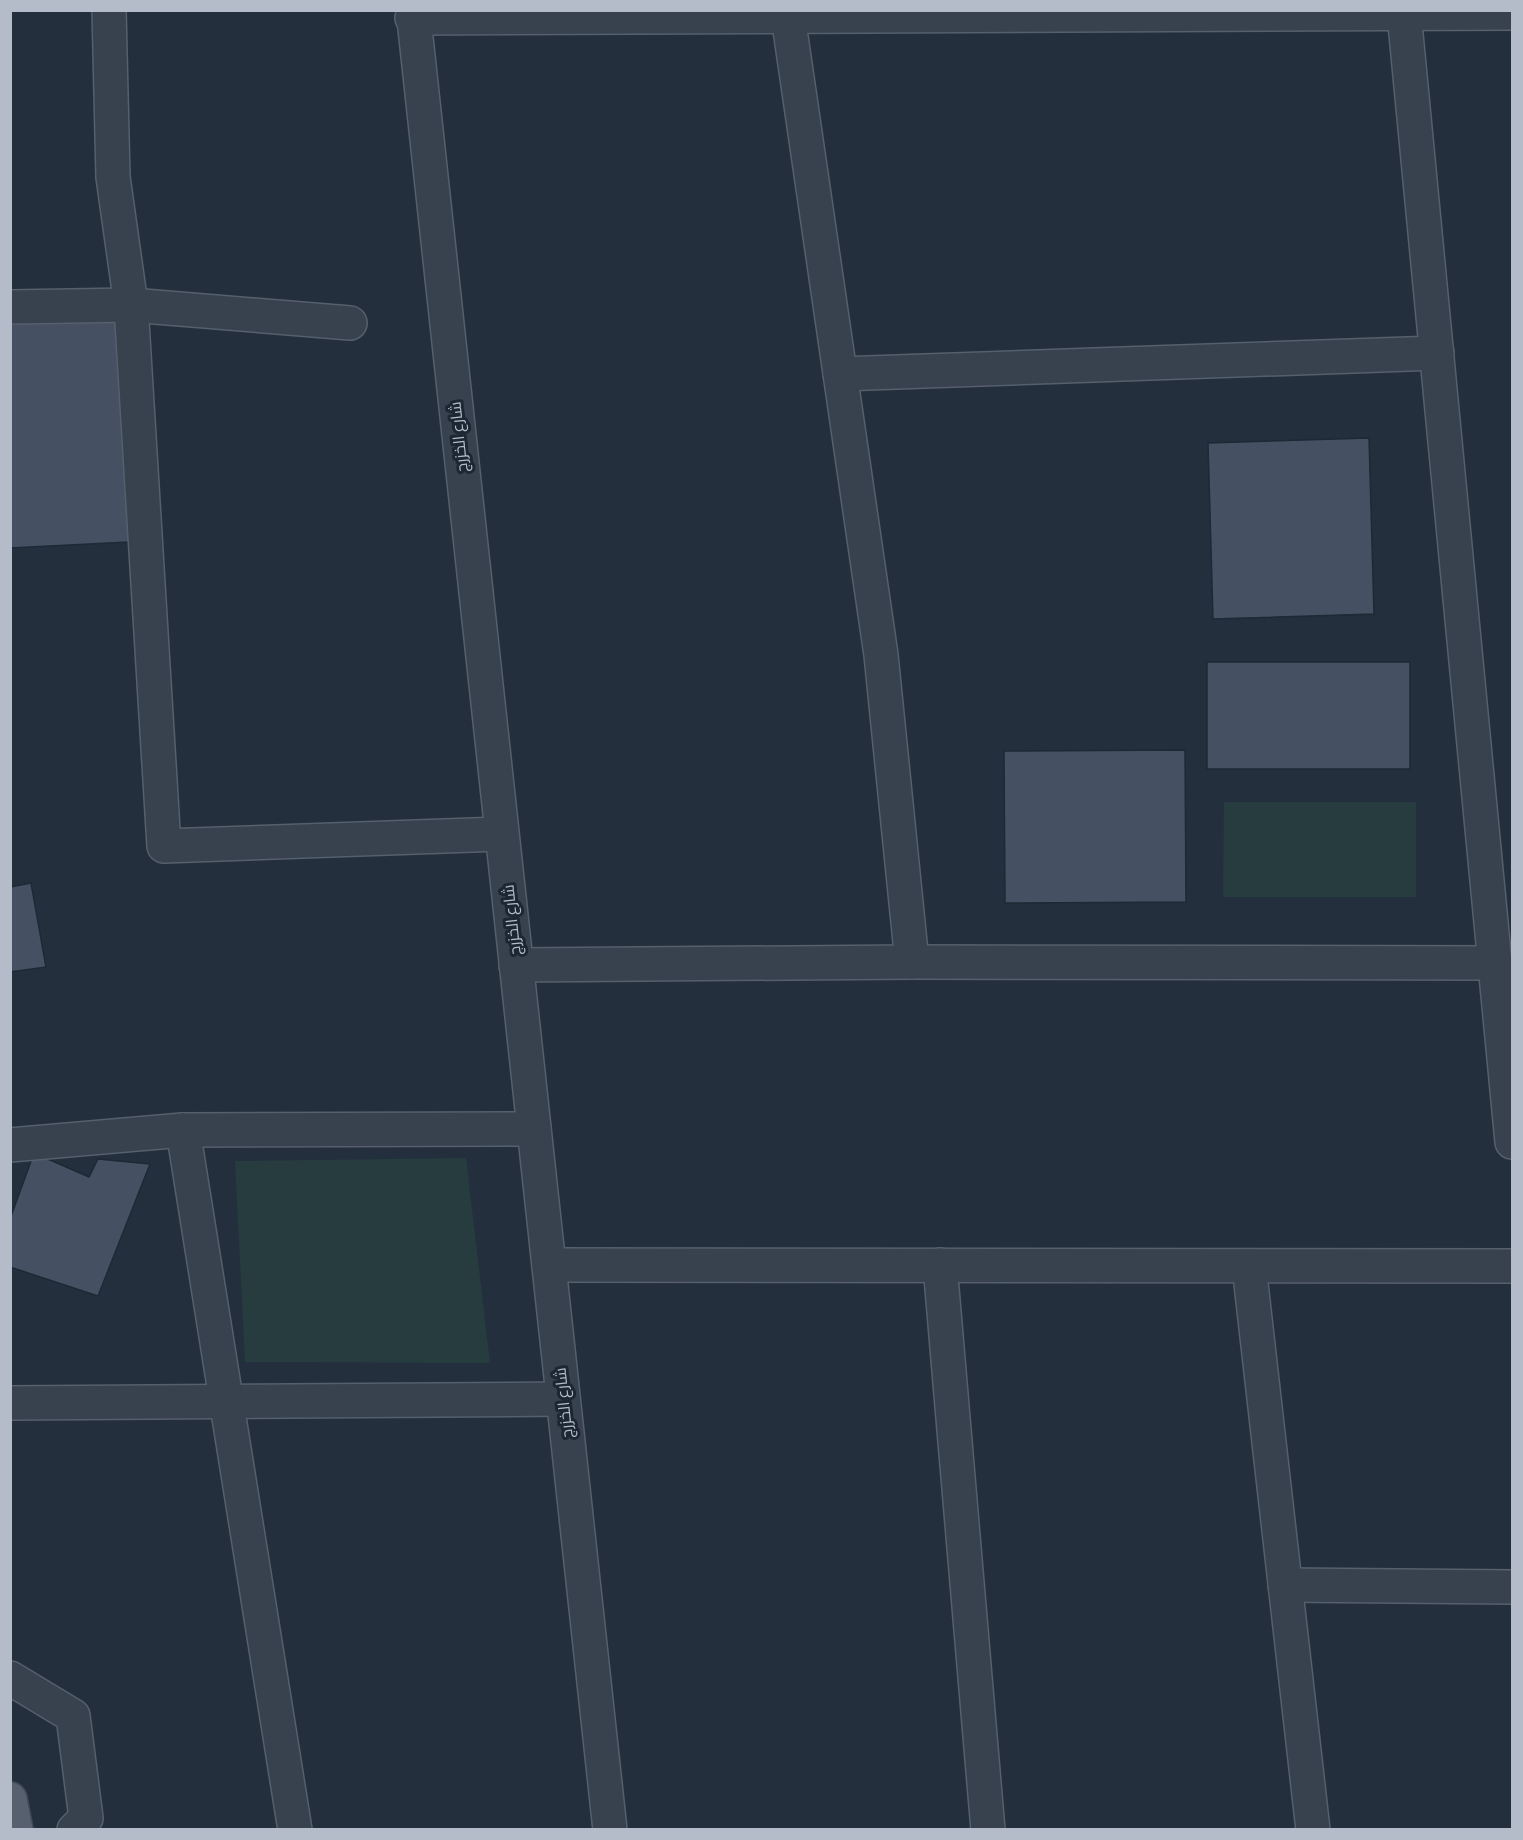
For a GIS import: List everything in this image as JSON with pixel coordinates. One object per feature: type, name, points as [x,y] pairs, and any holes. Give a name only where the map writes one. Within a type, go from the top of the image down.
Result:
[{"type":"main road","points":[[10,1799],[16,1830]]},
{"type":"street","points":[[109,10],[112,177],[130,305],[164,846],[501,834]]},
{"type":"street","points":[[412,14],[788,16],[1096,12],[1512,13]]},
{"type":"street","points":[[1404,12],[1512,1142]]},
{"type":"street","name":"شارع الخزرج","points":[[412,14],[610,1830]]},
{"type":"street","points":[[788,16],[881,655],[912,962]]},
{"type":"street","points":[[10,307],[130,305],[350,323]]},
{"type":"street","points":[[840,375],[1437,352]]},
{"type":"street","points":[[516,965],[912,962],[1495,963]]},
{"type":"street","points":[[10,1145],[183,1130],[534,1129]]},
{"type":"street","points":[[183,1130],[295,1830]]},
{"type":"street","points":[[549,1264],[1512,1266]]},
{"type":"street","points":[[940,1265],[988,1830]]},
{"type":"street","points":[[1249,1266],[1313,1830]]},
{"type":"street","points":[[10,1403],[563,1400]]},
{"type":"street","points":[[1285,1585],[1512,1587]]},
{"type":"street","points":[[10,1678],[73,1716],[86,1818],[74,1830]]},
{"type":"green space","points":[[1224,802],[1416,802],[1416,897],[1223,897]]},
{"type":"green space","points":[[466,1158],[490,1363],[245,1362],[235,1161]]},
{"type":"building","points":[[117,315],[129,542],[10,548],[10,319]]},
{"type":"building","points":[[1369,438],[1374,614],[1213,619],[1208,443]]},
{"type":"building","points":[[1207,662],[1410,662],[1410,769],[1207,769]]},
{"type":"building","points":[[1185,750],[1186,902],[1005,903],[1004,751]]},
{"type":"building","points":[[31,883],[46,967],[10,972],[10,887]]},
{"type":"building","points":[[34,1153],[89,1177],[98,1159],[150,1164],[98,1296],[10,1267],[10,1219]]}]
